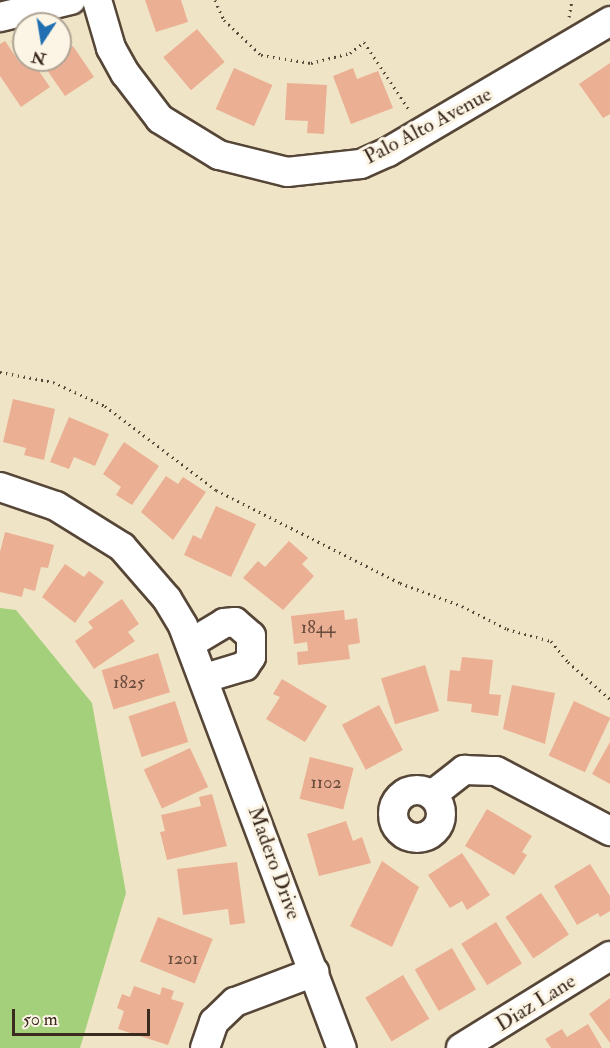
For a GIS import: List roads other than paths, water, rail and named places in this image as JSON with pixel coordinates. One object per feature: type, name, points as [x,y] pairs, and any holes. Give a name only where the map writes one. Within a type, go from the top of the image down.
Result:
[{"type":"street","points":[[0,17],[71,0]]},
{"type":"street","name":"Palo Alto Avenue","points":[[97,0],[116,56],[160,119],[219,155],[287,172],[350,166],[388,152],[610,21]]},
{"type":"street","name":"Madero Drive","points":[[0,487],[56,506],[122,548],[167,599],[191,643],[205,678],[342,1048]]},
{"type":"street","points":[[191,643],[224,623],[235,622],[251,636],[254,646],[245,666],[205,678]]},
{"type":"street","points":[[432,795],[464,770],[496,771],[610,831]]},
{"type":"street","name":"Diaz Lane","points":[[461,1048],[610,956]]},
{"type":"street","points":[[205,1048],[214,1022],[235,1002],[314,972]]}]
